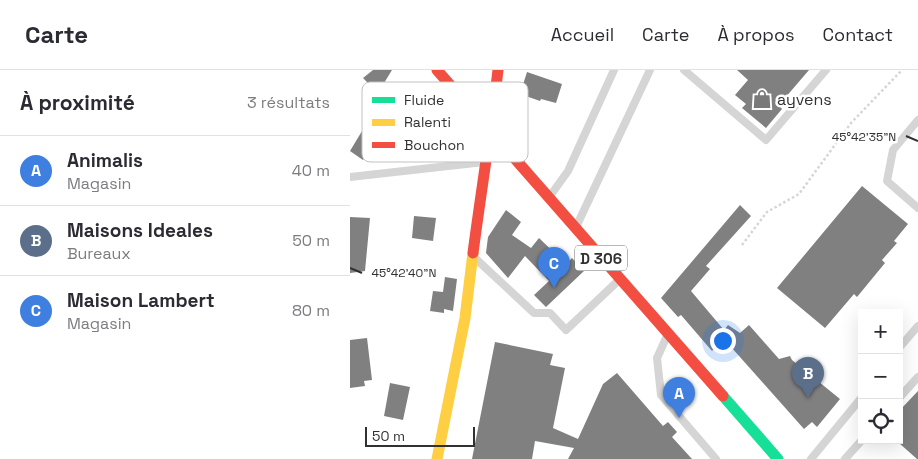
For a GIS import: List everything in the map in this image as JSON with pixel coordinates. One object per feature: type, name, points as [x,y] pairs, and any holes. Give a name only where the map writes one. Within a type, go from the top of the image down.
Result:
[{"type":"main road","name":"D 306","points":[[437,70],[448,82]]},
{"type":"main road","points":[[437,459],[465,318],[486,162]]},
{"type":"main road","name":"D 306","points":[[517,162],[778,459]]},
{"type":"lane","points":[[548,198],[568,171],[614,70]]},
{"type":"lane","points":[[575,229],[650,70]]},
{"type":"lane","points":[[684,70],[766,140],[826,70]]},
{"type":"lane","points":[[918,120],[893,150],[887,181],[918,208]]},
{"type":"lane","points":[[350,177],[478,162]]},
{"type":"lane","points":[[473,256],[534,314],[550,312],[566,330],[619,280]]},
{"type":"lane","points":[[903,343],[918,326]]},
{"type":"lane","points":[[668,334],[656,358],[661,395],[716,459]]},
{"type":"lane","points":[[903,394],[918,377]]},
{"type":"lane","points":[[811,459],[860,399]]},
{"type":"lane","points":[[845,459],[858,444]]},
{"type":"path","points":[[742,245],[767,212],[799,194],[852,123],[902,70]]},
{"type":"building","points":[[373,70],[392,70],[385,82],[367,82],[363,78]]},
{"type":"building","name":"ayvens","points":[[737,70],[809,70],[779,105],[782,109],[766,128],[742,108],[746,104],[735,95],[748,80]]},
{"type":"building","points":[[527,72],[562,84],[556,103],[541,99],[540,101],[528,97],[528,82],[524,82]]},
{"type":"building","points":[[362,131],[362,159],[350,151]]},
{"type":"building","points":[[862,186],[908,224],[894,241],[897,243],[882,260],[885,263],[857,297],[854,294],[825,328],[777,288]]},
{"type":"building","points":[[740,205],[751,216],[706,266],[710,269],[691,291],[724,330],[728,325],[740,333],[749,325],[779,359],[790,356],[792,360],[840,399],[817,427],[812,422],[804,429],[723,338],[712,351],[681,315],[678,317],[661,298]]},
{"type":"building","points":[[506,210],[521,222],[512,235],[531,248],[539,238],[566,264],[572,258],[584,271],[546,307],[534,295],[549,281],[525,256],[508,278],[486,253],[488,237]]},
{"type":"building","points":[[414,216],[436,218],[433,241],[412,238]]},
{"type":"building","points":[[350,217],[370,218],[365,271],[350,273]]},
{"type":"building","points":[[445,277],[457,279],[453,311],[444,309],[444,313],[430,311],[433,291],[443,292]]},
{"type":"building","points":[[367,338],[372,380],[364,381],[365,386],[350,388],[350,340]]},
{"type":"building","points":[[495,342],[553,354],[550,365],[565,368],[553,428],[578,439],[603,384],[617,373],[663,426],[668,422],[677,432],[672,437],[692,459],[568,459],[574,448],[535,441],[532,459],[472,459]]},
{"type":"building","points":[[390,383],[410,387],[403,420],[384,416]]},
{"type":"building","points":[[918,391],[918,459],[900,444],[903,444],[903,407]]},
{"type":"traffic: fast","points":[[723,396],[778,459]]},
{"type":"traffic: slow","points":[[437,459],[465,318],[473,253]]},
{"type":"traffic: jam","points":[[437,70],[448,82]]},
{"type":"traffic: jam","points":[[496,82],[498,70]]},
{"type":"traffic: jam","points":[[473,253],[486,162]]},
{"type":"traffic: jam","points":[[518,162],[723,396]]},
{"type":"place","name":"ayvens","points":[[762,99]]},
{"type":"place","name":"Maison Lambert","points":[[554,288]]},
{"type":"place","name":"Maisons Ideales","points":[[808,398]]},
{"type":"place","name":"Animalis","points":[[679,418]]}]
